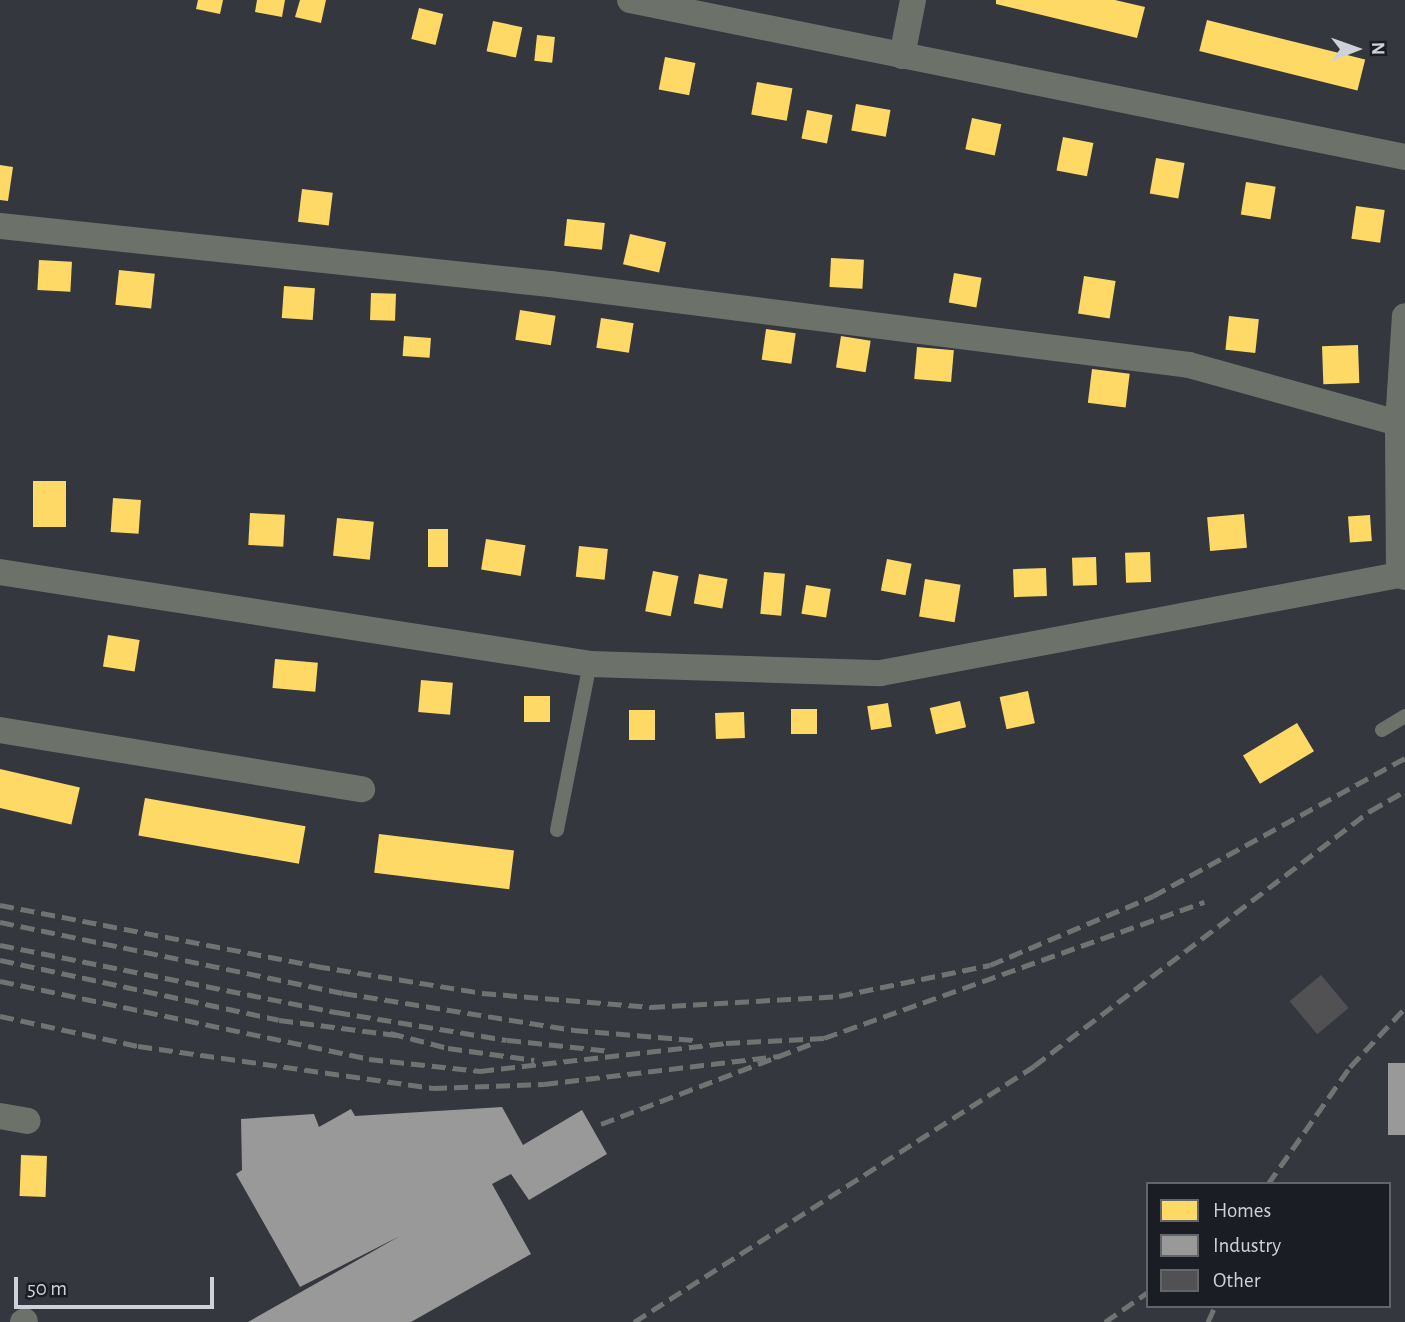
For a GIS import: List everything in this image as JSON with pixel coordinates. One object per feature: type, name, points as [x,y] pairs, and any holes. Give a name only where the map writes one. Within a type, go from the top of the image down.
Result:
[{"type":"street","points":[[630,0],[1405,157]]},
{"type":"street","points":[[902,56],[913,0]]},
{"type":"street","points":[[0,226],[550,284],[1189,365],[1398,423]]},
{"type":"street","points":[[0,572],[590,664],[881,673],[1402,576],[1398,423],[1405,316]]},
{"type":"street","points":[[0,730],[362,789]]},
{"type":"street","points":[[0,1116],[28,1121]]},
{"type":"lane","points":[[557,830],[590,664]]},
{"type":"lane","points":[[1382,730],[1405,716]]},
{"type":"building: Homes","points":[[198,0],[223,0],[220,14],[196,9]]},
{"type":"building: Homes","points":[[257,0],[285,0],[282,17],[255,12]]},
{"type":"building: Homes","points":[[300,0],[326,0],[321,23],[295,17]]},
{"type":"building: Homes","points":[[996,0],[1115,0],[1145,7],[1137,38],[996,4]]},
{"type":"building: Homes","points":[[419,8],[443,14],[436,45],[411,39]]},
{"type":"building: Homes","points":[[1207,20],[1365,59],[1357,90],[1199,51]]},
{"type":"building: Homes","points":[[493,21],[522,27],[516,58],[487,51]]},
{"type":"building: Homes","points":[[537,35],[555,37],[552,63],[534,61]]},
{"type":"building: Homes","points":[[665,57],[695,63],[689,95],[659,89]]},
{"type":"building: Homes","points":[[757,82],[792,88],[787,121],[751,114]]},
{"type":"building: Homes","points":[[856,104],[890,110],[886,137],[851,131]]},
{"type":"building: Homes","points":[[807,110],[833,115],[827,143],[801,138]]},
{"type":"building: Homes","points":[[972,118],[1001,124],[995,156],[965,149]]},
{"type":"building: Homes","points":[[1063,137],[1093,143],[1087,176],[1057,170]]},
{"type":"building: Homes","points":[[1156,158],[1185,163],[1178,198],[1150,193]]},
{"type":"building: Homes","points":[[0,165],[13,167],[8,201],[0,200]]},
{"type":"building: Homes","points":[[1246,182],[1276,187],[1270,219],[1241,215]]},
{"type":"building: Homes","points":[[302,189],[333,193],[329,226],[298,222]]},
{"type":"building: Homes","points":[[1356,206],[1385,210],[1380,243],[1351,239]]},
{"type":"building: Homes","points":[[567,219],[605,223],[602,250],[564,246]]},
{"type":"building: Homes","points":[[630,234],[666,242],[659,273],[623,264]]},
{"type":"building: Homes","points":[[831,258],[864,260],[862,289],[829,287]]},
{"type":"building: Homes","points":[[39,260],[72,262],[70,292],[37,290]]},
{"type":"building: Homes","points":[[119,270],[155,274],[151,309],[115,305]]},
{"type":"building: Homes","points":[[954,273],[982,278],[976,307],[949,303]]},
{"type":"building: Homes","points":[[1084,276],[1116,281],[1110,319],[1078,314]]},
{"type":"building: Homes","points":[[284,286],[315,288],[313,320],[282,318]]},
{"type":"building: Homes","points":[[371,293],[396,294],[395,321],[370,320]]},
{"type":"building: Homes","points":[[520,310],[556,316],[551,345],[515,340]]},
{"type":"building: Homes","points":[[1229,316],[1259,319],[1255,353],[1225,350]]},
{"type":"building: Homes","points":[[601,318],[634,323],[629,353],[596,348]]},
{"type":"building: Homes","points":[[766,329],[796,333],[791,364],[762,360]]},
{"type":"building: Homes","points":[[404,336],[431,338],[430,358],[403,356]]},
{"type":"building: Homes","points":[[841,336],[871,341],[866,372],[836,368]]},
{"type":"building: Homes","points":[[1358,345],[1359,383],[1323,384],[1322,346]]},
{"type":"building: Homes","points":[[917,347],[954,350],[951,382],[914,379]]},
{"type":"building: Homes","points":[[1092,369],[1130,374],[1126,407],[1088,403]]},
{"type":"building: Homes","points":[[33,481],[66,481],[66,527],[33,527]]},
{"type":"building: Homes","points":[[113,498],[141,500],[139,534],[111,532]]},
{"type":"building: Homes","points":[[250,513],[285,515],[283,547],[248,545]]},
{"type":"building: Homes","points":[[1244,514],[1247,548],[1210,551],[1207,517]]},
{"type":"building: Homes","points":[[1370,515],[1372,541],[1350,542],[1348,517]]},
{"type":"building: Homes","points":[[337,518],[374,522],[370,560],[333,556]]},
{"type":"building: Homes","points":[[428,529],[448,529],[448,567],[428,567]]},
{"type":"building: Homes","points":[[486,539],[526,545],[521,576],[481,570]]},
{"type":"building: Homes","points":[[579,546],[608,549],[605,580],[576,577]]},
{"type":"building: Homes","points":[[1150,552],[1151,582],[1126,583],[1125,553]]},
{"type":"building: Homes","points":[[1096,557],[1097,585],[1073,586],[1072,558]]},
{"type":"building: Homes","points":[[887,559],[912,564],[905,595],[881,590]]},
{"type":"building: Homes","points":[[1046,568],[1047,596],[1014,597],[1013,569]]},
{"type":"building: Homes","points":[[653,571],[679,576],[671,616],[645,611]]},
{"type":"building: Homes","points":[[764,572],[785,574],[781,616],[760,614]]},
{"type":"building: Homes","points":[[699,574],[728,579],[722,609],[694,604]]},
{"type":"building: Homes","points":[[925,579],[961,585],[955,622],[919,617]]},
{"type":"building: Homes","points":[[806,585],[831,589],[826,618],[801,614]]},
{"type":"building: Homes","points":[[108,635],[140,640],[135,672],[103,667]]},
{"type":"building: Homes","points":[[275,659],[318,663],[315,692],[272,688]]},
{"type":"building: Homes","points":[[421,680],[453,683],[450,715],[418,712]]},
{"type":"building: Homes","points":[[1028,691],[1035,723],[1006,729],[1000,697]]},
{"type":"building: Homes","points":[[524,696],[550,696],[550,722],[524,722]]},
{"type":"building: Homes","points":[[960,701],[966,727],[936,734],[930,708]]},
{"type":"building: Homes","points":[[888,703],[892,727],[871,730],[867,706]]},
{"type":"building: Homes","points":[[791,709],[817,709],[817,734],[791,734]]},
{"type":"building: Homes","points":[[629,710],[655,710],[655,740],[629,740]]},
{"type":"building: Homes","points":[[744,712],[745,738],[716,739],[715,713]]},
{"type":"building: Homes","points":[[1297,723],[1314,751],[1260,784],[1243,755]]},
{"type":"building: Homes","points":[[0,769],[80,787],[71,824],[0,808]]},
{"type":"building: Homes","points":[[145,798],[306,826],[299,864],[138,835]]},
{"type":"building: Homes","points":[[379,834],[514,851],[509,889],[374,873]]},
{"type":"building: Homes","points":[[21,1155],[47,1156],[46,1197],[20,1196]]},
{"type":"building: Industry","points":[[1388,1063],[1405,1063],[1405,1135],[1388,1135]]},
{"type":"building: Industry","points":[[502,1107],[523,1145],[582,1110],[607,1154],[529,1200],[511,1174],[492,1184],[531,1254],[411,1322],[248,1322],[400,1236],[300,1287],[236,1174],[242,1170],[241,1119],[314,1114],[319,1127],[351,1109],[355,1116]]},
{"type":"building: Other","points":[[1321,975],[1349,1008],[1317,1034],[1290,1001]]},
{"type":"railway","points":[[0,905],[316,966],[482,993],[651,1007],[839,996],[990,965],[1153,896],[1405,758]]},
{"type":"railway","points":[[634,1322],[1034,1066],[1370,811],[1405,791]]},
{"type":"railway","points":[[0,981],[369,1059],[480,1071],[726,1043],[824,1038],[1204,902]]},
{"type":"railway","points":[[0,922],[343,993],[574,1030],[694,1040]]},
{"type":"railway","points":[[0,945],[336,1012],[507,1040],[610,1051]]},
{"type":"railway","points":[[0,960],[279,1020],[396,1035]]},
{"type":"railway","points":[[1269,1182],[1350,1067],[1405,1008]]},
{"type":"railway","points":[[0,1016],[138,1046],[433,1088],[544,1084],[779,1056]]},
{"type":"railway","points":[[390,1033],[448,1048],[534,1060]]},
{"type":"railway","points":[[601,1124],[810,1044]]},
{"type":"railway","points":[[1105,1322],[1146,1293]]},
{"type":"railway","points":[[1208,1322],[1214,1308]]}]
